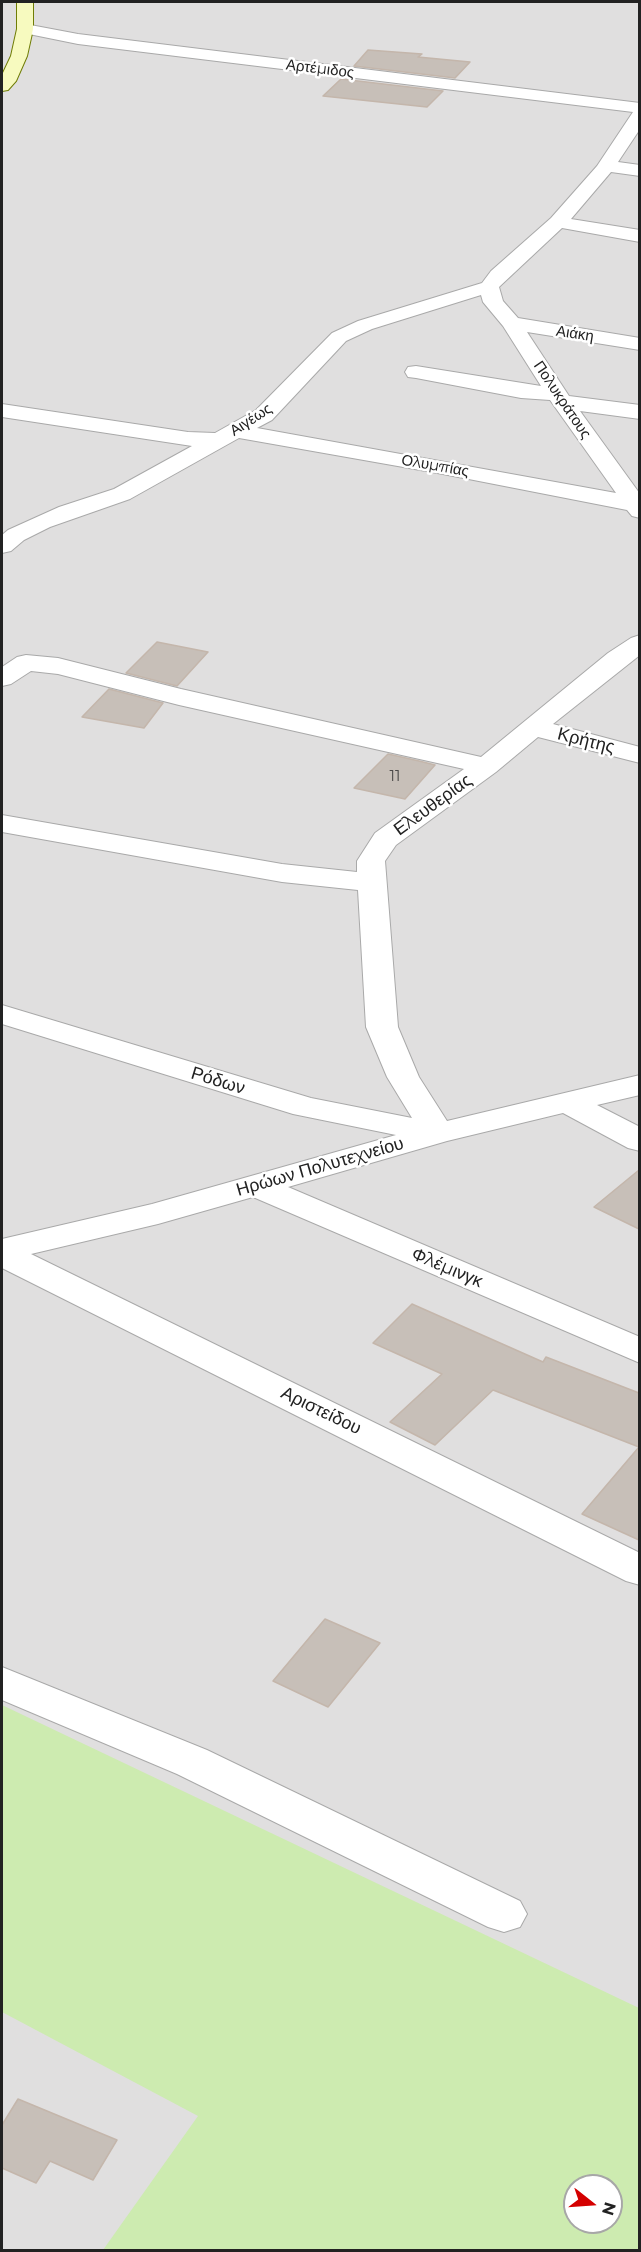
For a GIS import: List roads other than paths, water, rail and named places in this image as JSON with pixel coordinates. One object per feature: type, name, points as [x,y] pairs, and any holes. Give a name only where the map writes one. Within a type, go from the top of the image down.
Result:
[{"type":"street","points":[[2,86],[7,81],[19,56],[19,27],[25,2]]},
{"type":"street","name":"Αρτέμιδος","points":[[19,27],[78,39],[639,108]]},
{"type":"street","points":[[489,287],[498,275],[558,222],[606,166],[639,115]]},
{"type":"street","points":[[606,166],[639,171]]},
{"type":"street","points":[[558,222],[639,236]]},
{"type":"street","name":"Πολυκράτους","points":[[489,287],[493,302],[511,323],[559,398],[637,508]]},
{"type":"street","name":"Αιγέως","points":[[2,546],[16,535],[67,512],[122,494],[272,408],[339,337],[387,318],[489,287]]},
{"type":"street","name":"Αιάκη","points":[[511,323],[639,344]]},
{"type":"street","points":[[416,372],[639,412]]},
{"type":"street","name":"Ολυμπίας","points":[[2,410],[188,439],[228,435],[443,467],[637,508]]},
{"type":"street","name":"Ελευθερίας","points":[[438,1133],[403,1077],[382,1027],[371,861],[385,839],[486,766],[636,648]]},
{"type":"street","points":[[2,678],[26,663],[58,666],[179,697],[486,766]]},
{"type":"street","name":"Κρήτης","points":[[533,727],[639,755]]},
{"type":"street","points":[[2,823],[282,873],[373,883]]},
{"type":"street","name":"Ρόδων","points":[[2,1014],[305,1107],[438,1133]]},
{"type":"street","name":"Ηρώων Πολυτεχνείου","points":[[2,1252],[158,1213],[438,1133],[639,1085]]},
{"type":"street","points":[[568,1102],[639,1141]]},
{"type":"street","name":"Φλέμινγκ","points":[[255,1185],[639,1351]]},
{"type":"street","name":"Αριστείδου","points":[[2,1252],[639,1571]]},
{"type":"street","points":[[2,1683],[192,1762],[504,1914]]}]
